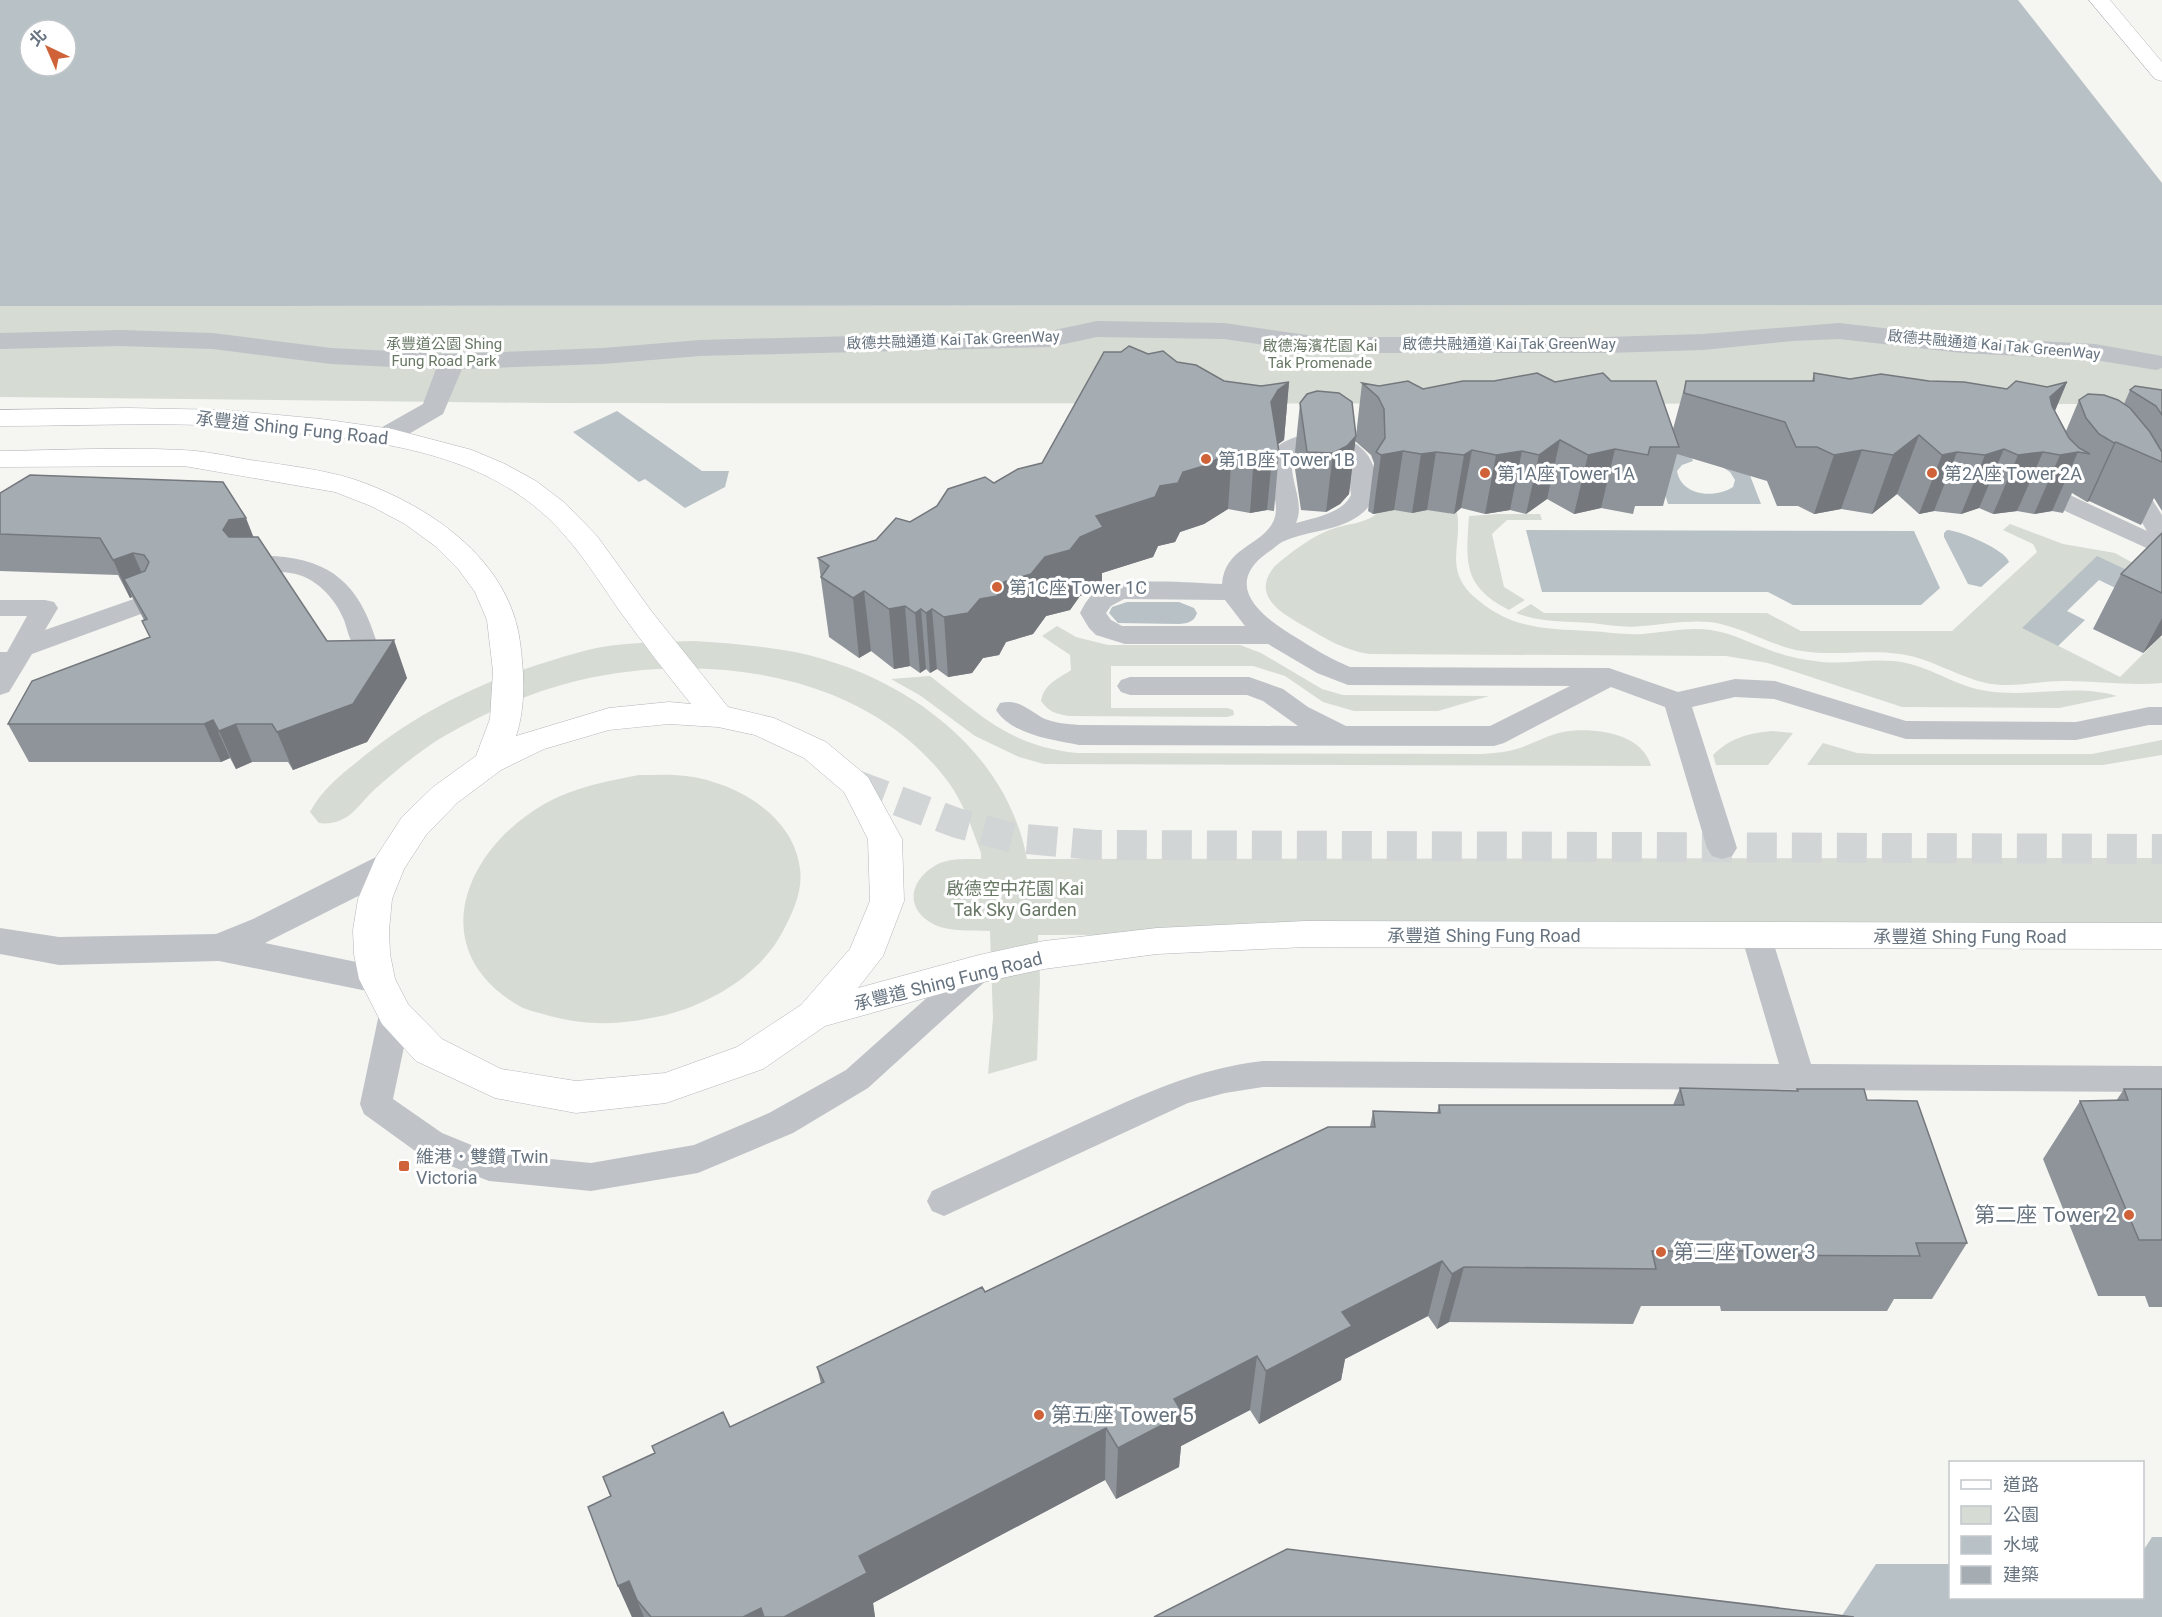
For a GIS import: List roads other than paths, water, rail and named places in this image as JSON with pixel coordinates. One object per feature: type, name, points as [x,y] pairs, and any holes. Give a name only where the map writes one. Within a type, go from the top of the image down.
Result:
[{"type":"main road","points":[[2099,0],[2162,75]]},
{"type":"main road","name":"承豐道 Shing Fung Road","points":[[0,418],[206,417],[334,428],[386,436],[435,448],[479,464],[519,484],[554,508],[583,536],[630,604],[718,716]]},
{"type":"main road","points":[[0,459],[184,458],[283,473],[342,485],[381,500],[415,518],[446,540],[469,564],[489,590],[502,620],[508,671],[506,718],[490,762]]},
{"type":"main road","name":"承豐道 Shing Fung Road","points":[[669,713],[718,716],[763,726],[815,750],[856,785],[885,839],[887,901],[865,956],[814,1015],[750,1058],[666,1088],[576,1097],[495,1083],[429,1050],[395,1014],[377,979],[372,954],[371,930],[375,899],[388,866],[414,826],[445,795],[490,762],[533,741],[609,719],[669,713]]},
{"type":"main road","name":"承豐道 Shing Fung Road","points":[[814,1015],[979,969],[1044,955],[1157,941],[1293,935],[2162,936]]},
{"type":"street","name":"啟德共融通道 Kai Tak GreenWay","points":[[0,341],[120,338],[213,341],[331,356],[452,362],[603,357],[700,348],[1050,339],[1097,329],[1224,331],[1321,345],[1606,345],[1703,342],[1839,331],[1962,345],[2094,352],[2159,362]]},
{"type":"street","points":[[386,436],[434,408],[452,362]]},
{"type":"street","points":[[219,947],[265,928],[388,866]]},
{"type":"street","points":[[0,941],[59,951],[219,947],[377,979]]},
{"type":"lane","points":[[1273,537],[1338,517],[1353,510],[1362,500],[1364,490],[1361,463],[1356,455],[1346,447],[1333,442],[1317,440],[1291,447],[1280,463],[1288,514],[1283,526],[1273,537],[1248,554],[1235,578],[1235,592],[1248,618],[1324,667],[1348,676],[1609,677],[1677,701],[1735,688],[1775,690],[1888,726],[1922,731],[2076,730],[2149,716],[2162,716]]},
{"type":"lane","points":[[2043,450],[2038,457],[2040,465],[2055,492],[2063,501],[2162,547]]},
{"type":"lane","points":[[2112,457],[2120,466],[2162,535]]},
{"type":"lane","points":[[253,566],[282,564],[303,567],[321,574],[349,603],[358,621],[363,640]]},
{"type":"lane","points":[[1235,592],[1125,591],[1110,594],[1098,602],[1093,613],[1097,624],[1110,632],[1125,635],[1273,635]]},
{"type":"lane","points":[[12,656],[151,601]]},
{"type":"lane","points":[[0,608],[45,608],[12,656],[0,686]]},
{"type":"lane","points":[[1010,710],[1040,728],[1079,735],[1494,736],[1609,677]]},
{"type":"lane","points":[[1130,686],[1249,686],[1273,694],[1315,724],[1358,736]]},
{"type":"lane","points":[[1677,701],[1722,848]]},
{"type":"lane","points":[[1756,935],[1799,1077]]},
{"type":"lane","points":[[395,1014],[376,1104],[430,1143],[489,1167],[591,1177],[698,1159],[781,1123],[856,1079],[979,969]]},
{"type":"lane","points":[[944,1201],[1165,1099],[1195,1086],[1228,1077],[1263,1074],[2162,1079]]},
{"type":"water","points":[[0,0],[2162,0],[2162,305],[0,306]]},
{"type":"water","points":[[617,411],[702,471],[729,471],[725,487],[685,508],[645,479],[639,482],[573,432]]},
{"type":"water","points":[[1651,451],[1689,451],[1693,461],[1682,465],[1677,471],[1680,479],[1692,490],[1708,494],[1726,491],[1733,487],[1735,480],[1730,472],[1719,465],[1741,452],[1761,504],[1668,504]]},
{"type":"water","points":[[1526,530],[1914,531],[1940,588],[1921,605],[1793,605],[1768,592],[1542,592]]},
{"type":"water","points":[[1947,530],[1981,541],[2000,552],[2009,562],[1981,587],[1968,584],[1944,537]]},
{"type":"water","points":[[2097,556],[2144,578],[2128,594],[2099,580],[2067,611],[2085,620],[2058,646],[2022,628]]},
{"type":"water","points":[[1127,602],[1179,602],[1194,608],[1197,613],[1190,622],[1180,624],[1118,623],[1109,613],[1112,607]]},
{"type":"water","points":[[2152,1537],[2162,1537],[2162,1617],[1841,1617],[1876,1564],[1949,1564],[1949,1599],[2144,1599],[2144,1549]]},
{"type":"tunnel","points":[[856,785],[957,823],[1014,838],[1095,845],[2162,849]]},
{"type":"place","name":"第1B座 Tower 1B","points":[[1206,459]]},
{"type":"place","name":"第1A座 Tower 1A","points":[[1485,473]]},
{"type":"place","name":"第2A座 Tower 2A","points":[[1932,473]]},
{"type":"place","name":"第1C座 Tower 1C","points":[[997,587]]},
{"type":"place","name":"維港．雙鑽 Twin Victoria","points":[[404,1166]]},
{"type":"place","name":"第二座 Tower 2","points":[[2129,1215]]},
{"type":"place","name":"第三座 Tower 3","points":[[1661,1252]]},
{"type":"place","name":"第五座 Tower 5","points":[[1039,1415]]},
{"type":"park label","name":"承豐道公園 Shing Fung Road Park","points":[[444,352]]},
{"type":"park label","name":"啟德海濱花園 Kai Tak Promenade","points":[[1320,354]]},
{"type":"park label","name":"啟德空中花園 Kai Tak Sky Garden","points":[[1015,898]]}]
